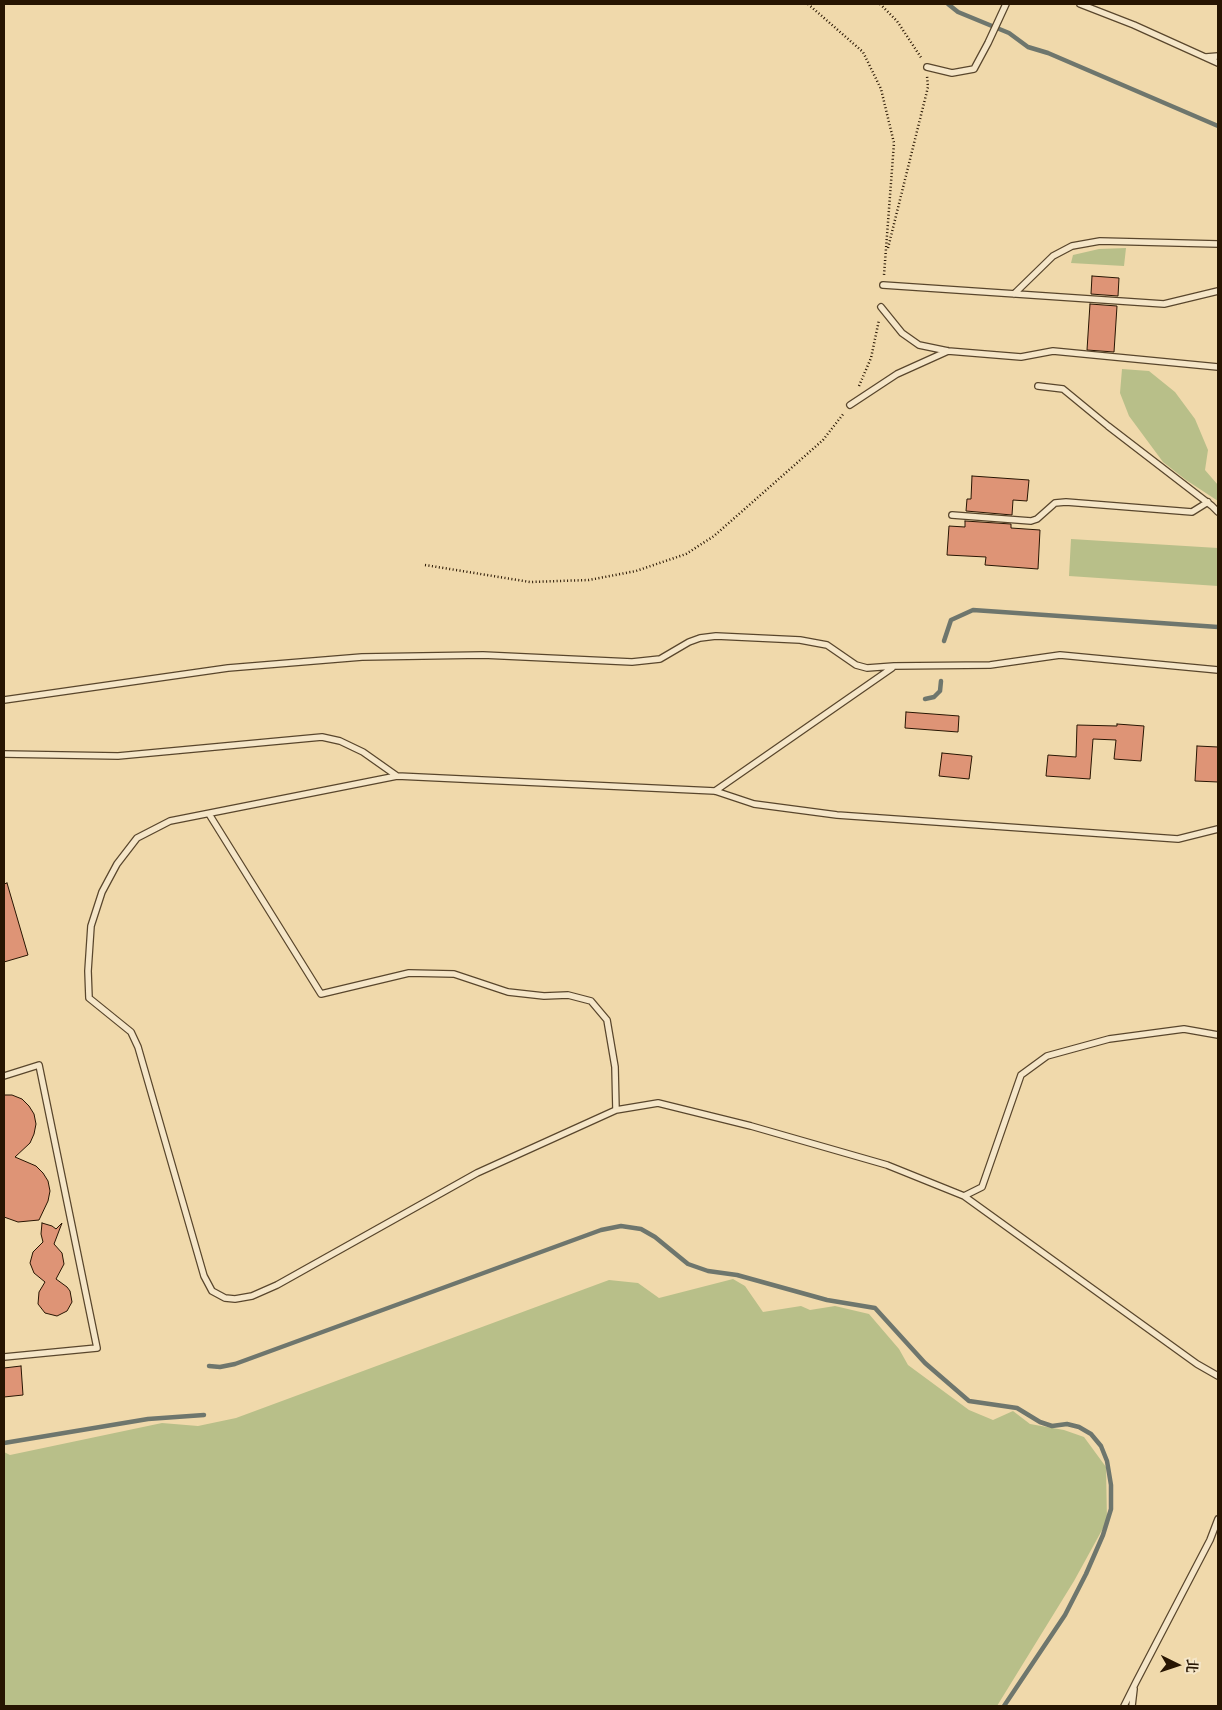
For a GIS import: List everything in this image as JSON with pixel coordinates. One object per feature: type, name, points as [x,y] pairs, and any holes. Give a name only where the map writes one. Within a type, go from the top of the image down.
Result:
[{"type":"lane","points":[[1080,4],[1134,25],[1218,63]]},
{"type":"lane","points":[[927,67],[952,72],[974,68],[1005,6]]},
{"type":"lane","points":[[1204,57],[1218,56]]},
{"type":"lane","points":[[1014,294],[1052,256],[1072,246],[1100,241],[1218,244]]},
{"type":"lane","points":[[883,285],[1164,304],[1218,291]]},
{"type":"lane","points":[[882,307],[902,334],[919,345],[948,351],[1021,357],[1054,351],[1218,367]]},
{"type":"lane","points":[[850,405],[898,374],[948,351]]},
{"type":"lane","points":[[1038,386],[1063,389],[1108,426],[1208,502],[1218,512]]},
{"type":"lane","points":[[952,515],[1030,521],[1055,504],[1066,502],[1192,512],[1208,502]]},
{"type":"lane","points":[[4,700],[228,668],[362,657],[483,655],[632,662],[660,659],[689,642],[700,638],[716,636],[800,640],[827,645],[856,665],[867,668],[990,665],[1060,655],[1218,670]]},
{"type":"lane","points":[[715,792],[894,666]]},
{"type":"lane","points":[[4,754],[118,756],[322,736],[340,741],[363,752],[397,776]]},
{"type":"lane","points":[[1218,829],[1178,838],[837,815],[754,804],[715,792],[397,776],[170,822],[137,838],[117,864],[102,892],[91,926],[88,971],[89,998],[131,1032],[138,1048],[204,1276],[212,1291],[225,1298],[235,1299],[252,1296],[277,1286],[477,1173],[616,1110],[658,1103],[751,1126],[888,1165],[964,1196],[1197,1364],[1218,1376]]},
{"type":"lane","points":[[209,814],[322,994],[409,973],[454,974],[508,992],[544,996],[568,995],[591,1000],[607,1020],[615,1067],[616,1110]]},
{"type":"lane","points":[[964,1196],[982,1187],[1021,1075],[1047,1056],[1109,1039],[1184,1029],[1218,1035]]},
{"type":"lane","points":[[4,1076],[39,1065],[98,1348],[4,1356]]},
{"type":"lane","points":[[1124,1706],[1210,1540],[1218,1520]]},
{"type":"lane","points":[[1132,1706],[1136,1682]]},
{"type":"path","points":[[808,4],[863,52],[881,89],[894,142],[883,285]]},
{"type":"path","points":[[880,4],[897,21],[927,67],[928,87],[886,256]]},
{"type":"path","points":[[425,565],[530,582],[589,580],[636,571],[686,554],[714,536],[823,440],[850,405],[871,358],[882,307]]},
{"type":"green space","points":[[1126,248],[1124,266],[1071,263],[1073,255],[1099,249]]},
{"type":"green space","points":[[1122,369],[1149,371],[1175,392],[1195,419],[1208,450],[1205,470],[1218,485],[1218,501],[1163,462],[1129,416],[1120,393]]},
{"type":"green space","points":[[1071,539],[1218,548],[1218,586],[1069,576]]},
{"type":"green space","points":[[733,1279],[745,1286],[763,1312],[801,1306],[810,1310],[835,1306],[869,1314],[899,1349],[908,1365],[969,1410],[993,1420],[1013,1411],[1030,1424],[1064,1430],[1084,1437],[1106,1467],[1107,1521],[1074,1581],[997,1706],[4,1706],[4,1452],[10,1455],[162,1423],[198,1426],[236,1418],[609,1280],[638,1283],[659,1298]]},
{"type":"building","points":[[1092,276],[1119,278],[1118,296],[1091,294]]},
{"type":"building","points":[[1090,304],[1117,306],[1114,352],[1087,350]]},
{"type":"building","points":[[972,476],[1029,480],[1027,501],[1013,500],[1012,515],[966,511],[967,499],[971,499]]},
{"type":"building","points":[[965,521],[1011,524],[1011,528],[1040,530],[1038,569],[985,565],[986,557],[947,555],[949,526],[965,527]]},
{"type":"building","points":[[906,712],[959,716],[958,732],[905,728]]},
{"type":"building","points":[[1117,724],[1144,726],[1141,761],[1114,759],[1116,740],[1093,739],[1090,779],[1046,776],[1048,755],[1076,757],[1077,725],[1117,726]]},
{"type":"building","points":[[1197,746],[1218,747],[1218,782],[1195,781]]},
{"type":"building","points":[[942,753],[972,756],[969,779],[939,776]]},
{"type":"building","points":[[7,883],[28,955],[4,962],[4,884]]},
{"type":"building","points":[[4,1095],[12,1095],[22,1099],[34,1114],[36,1124],[34,1134],[30,1143],[15,1157],[36,1166],[48,1181],[50,1191],[48,1201],[39,1220],[18,1222],[4,1217]]},
{"type":"building","points":[[42,1223],[56,1229],[62,1223],[54,1244],[62,1253],[64,1264],[56,1279],[70,1291],[72,1302],[67,1311],[57,1316],[45,1313],[38,1304],[39,1292],[45,1282],[34,1273],[30,1263],[33,1252],[43,1242],[41,1234]]},
{"type":"building","points":[[21,1366],[23,1395],[4,1397],[4,1368]]},
{"type":"waterway","points":[[948,4],[958,12],[1009,33],[1028,47],[1048,53],[1218,126]]},
{"type":"waterway","points":[[944,641],[951,620],[973,610],[1218,627]]},
{"type":"waterway","points":[[925,699],[934,697],[940,691],[941,681]]},
{"type":"waterway","points":[[209,1366],[220,1367],[235,1364],[601,1230],[621,1226],[641,1229],[655,1237],[688,1264],[708,1271],[737,1275],[827,1300],[875,1308],[925,1363],[969,1401],[1017,1408],[1040,1422],[1052,1426],[1067,1424],[1079,1427],[1091,1434],[1101,1446],[1107,1461],[1111,1485],[1111,1509],[1103,1535],[1065,1615],[1004,1706]]},
{"type":"waterway","points":[[4,1443],[148,1419],[204,1415]]}]
